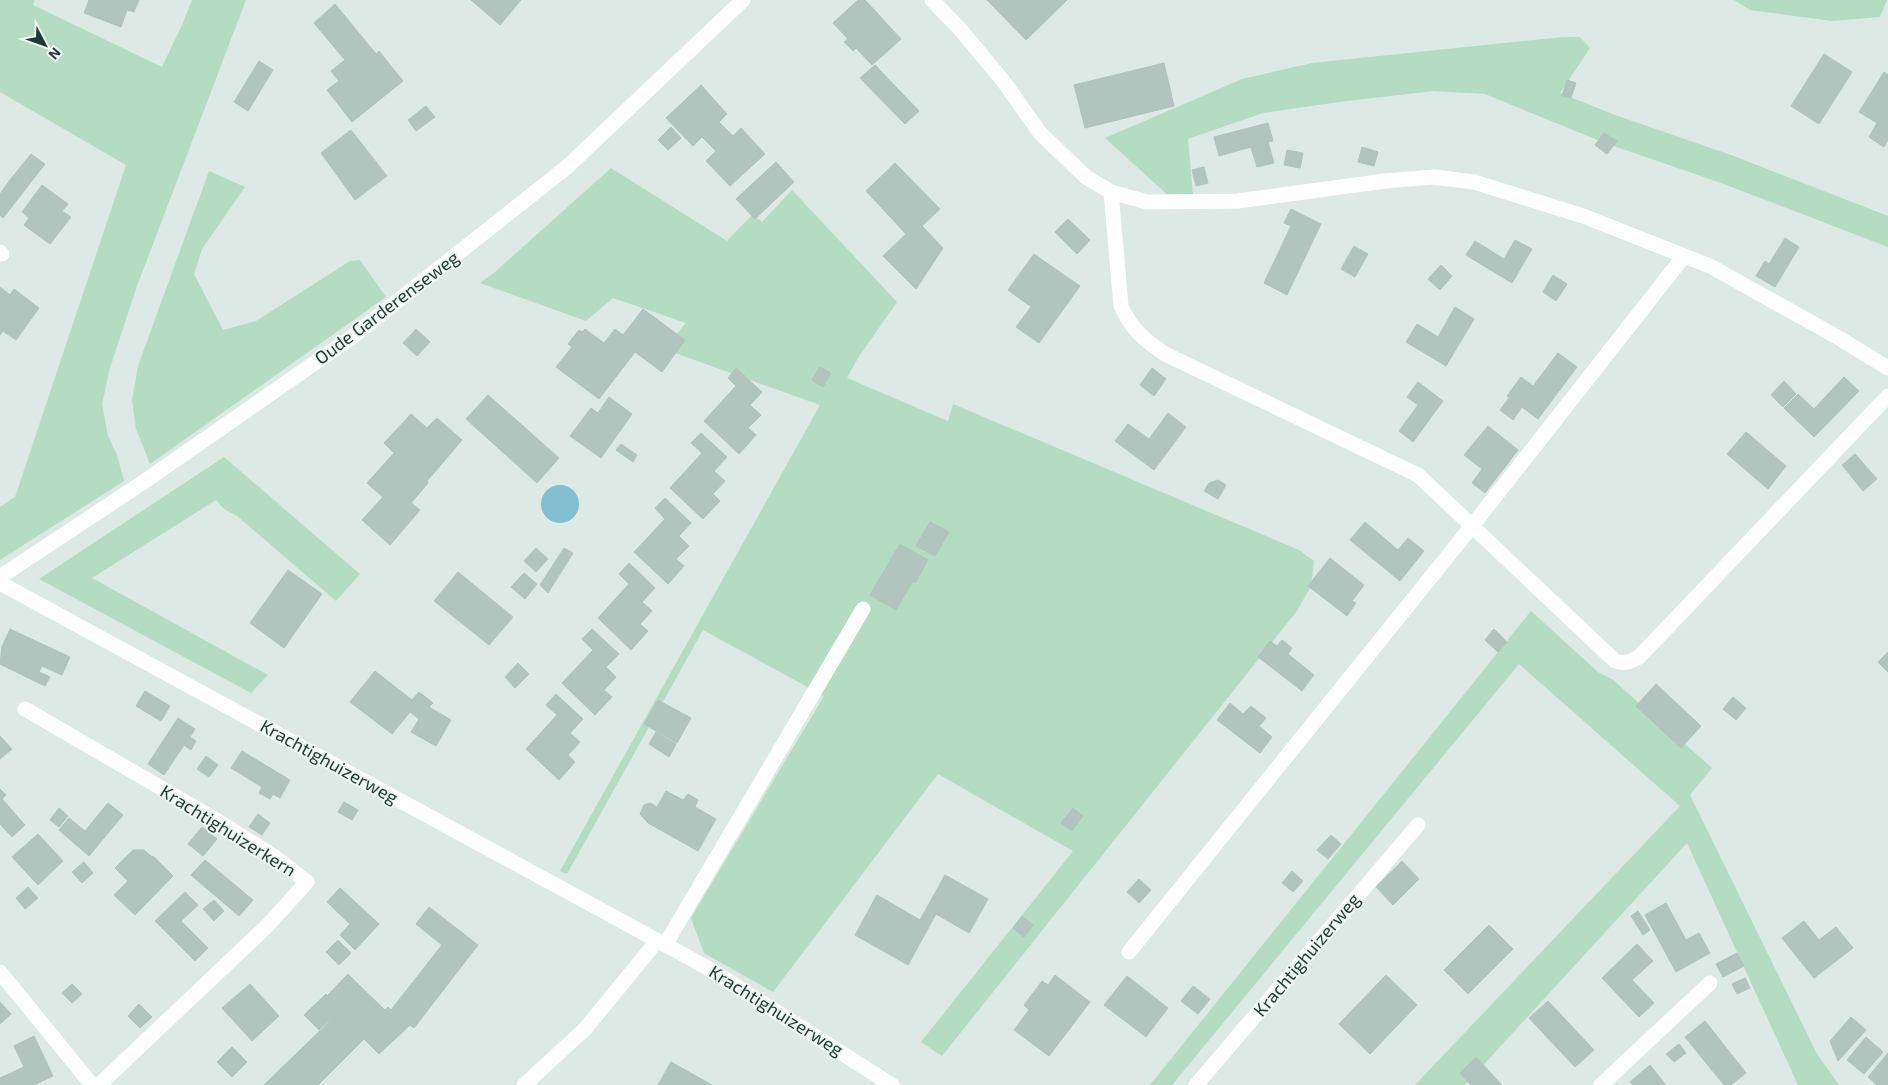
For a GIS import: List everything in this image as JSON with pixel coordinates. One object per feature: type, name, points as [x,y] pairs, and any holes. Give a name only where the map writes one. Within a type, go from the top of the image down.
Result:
[{"type":"street","name":"Oude Garderenseweg","points":[[0,577],[145,481],[360,331],[567,167],[743,0]]},
{"type":"street","points":[[932,0],[960,29],[1004,82],[1040,133],[1086,177],[1110,192],[1147,202],[1238,202],[1385,181],[1434,177],[1474,182],[1583,216],[1710,266],[1839,338],[1888,368]]},
{"type":"street","points":[[1110,192],[1121,306],[1129,323],[1143,339],[1165,354],[1418,475],[1615,661],[1622,663],[1630,662],[1639,657],[1888,396]]},
{"type":"street","points":[[1129,952],[1472,526],[1684,256]]},
{"type":"street","name":"Krachtighuizerweg","points":[[0,583],[706,967],[892,1085]]},
{"type":"street","points":[[524,1085],[585,1029],[661,943],[863,609]]},
{"type":"street","name":"Krachtighuizerkern","points":[[25,709],[218,822],[275,857],[308,882],[268,926],[99,1085]]},
{"type":"street","name":"Krachtighuizerweg","points":[[1196,1085],[1418,825]]},
{"type":"street","points":[[0,972],[92,1085]]},
{"type":"street","points":[[1601,1085],[1710,983]]},
{"type":"green space","points":[[0,0],[35,0],[33,5],[162,67],[192,0],[246,0],[137,286],[110,368],[102,404],[108,436],[117,455],[124,481],[0,560],[0,507],[15,497],[126,165],[0,92]]},
{"type":"green space","points":[[1734,0],[1887,0],[1880,17],[1832,21],[1750,10]]},
{"type":"green space","points":[[1563,37],[1580,37],[1590,48],[1560,93],[1615,115],[1731,155],[1888,216],[1888,247],[1721,183],[1605,143],[1485,94],[1433,91],[1263,113],[1188,139],[1193,194],[1170,197],[1105,138],[1242,79],[1312,63]]},
{"type":"green space","points":[[611,168],[727,241],[753,214],[762,222],[792,190],[897,302],[858,358],[847,378],[948,421],[953,404],[1299,550],[1314,561],[1311,586],[1297,611],[942,1056],[921,1042],[1073,851],[938,774],[773,992],[704,953],[691,918],[824,696],[703,630],[567,874],[560,871],[820,405],[664,349],[686,323],[613,298],[586,321],[480,283],[495,272]]},
{"type":"green space","points":[[209,171],[245,187],[202,249],[194,274],[223,330],[256,321],[350,261],[360,260],[386,297],[150,464],[136,429],[132,400],[138,366]]},
{"type":"green space","points":[[224,457],[360,574],[336,601],[237,516],[224,509],[216,500],[92,578],[268,675],[251,693],[39,579]]},
{"type":"green space","points":[[1531,611],[1598,672],[1612,679],[1712,768],[1690,795],[1817,1054],[1839,1085],[1798,1085],[1687,843],[1465,1085],[1415,1085],[1680,806],[1519,664],[1172,1085],[1150,1085]]},
{"type":"water","points":[[560,485],[574,490],[579,504],[574,518],[560,523],[546,518],[541,504],[546,490]]},
{"type":"building","points":[[89,0],[139,0],[134,12],[127,10],[121,27],[84,13]]},
{"type":"building","points":[[471,0],[521,0],[500,25]]},
{"type":"building","points":[[858,0],[865,0],[901,39],[872,65],[856,48],[853,51],[844,42],[848,39],[833,23]]},
{"type":"building","points":[[987,0],[1067,0],[1026,40]]},
{"type":"building","points":[[335,4],[376,54],[379,51],[403,81],[352,122],[327,90],[339,81],[331,71],[345,60],[314,23]]},
{"type":"building","points":[[1824,54],[1852,72],[1819,124],[1791,106]]},
{"type":"building","points":[[259,61],[273,70],[248,111],[234,102]]},
{"type":"building","points":[[1164,63],[1174,106],[1085,128],[1074,85]]},
{"type":"building","points":[[875,65],[919,111],[905,124],[860,78]]},
{"type":"building","points":[[1884,72],[1888,75],[1888,140],[1884,147],[1869,137],[1877,123],[1859,112]]},
{"type":"building","points":[[1567,80],[1576,83],[1571,98],[1562,96]]},
{"type":"building","points":[[701,85],[727,114],[719,122],[733,136],[741,128],[765,154],[730,186],[706,161],[716,151],[702,137],[693,146],[666,118]]},
{"type":"building","points":[[426,106],[435,117],[416,131],[408,120]]},
{"type":"building","points":[[1268,123],[1273,141],[1268,142],[1274,163],[1257,167],[1251,147],[1219,156],[1214,137]]},
{"type":"building","points":[[671,127],[681,138],[668,150],[658,140]]},
{"type":"building","points":[[351,130],[387,176],[355,200],[321,153]]},
{"type":"building","points":[[1604,133],[1617,141],[1607,154],[1595,145]]},
{"type":"building","points":[[1362,147],[1378,152],[1374,166],[1358,162]]},
{"type":"building","points":[[1287,150],[1303,153],[1300,168],[1284,165]]},
{"type":"building","points":[[31,154],[45,164],[24,191],[10,180]]},
{"type":"building","points":[[776,162],[794,182],[755,219],[736,199]]},
{"type":"building","points":[[895,163],[940,209],[922,226],[943,248],[916,289],[883,256],[906,234],[866,191]]},
{"type":"building","points":[[1204,167],[1208,183],[1196,186],[1192,170]]},
{"type":"building","points":[[10,180],[24,191],[3,218],[0,215],[0,194]]},
{"type":"building","points":[[42,185],[68,204],[62,211],[71,217],[50,244],[24,225],[29,218],[22,212]]},
{"type":"building","points":[[1291,209],[1321,224],[1287,295],[1264,283],[1291,226],[1284,223]]},
{"type":"building","points":[[1068,219],[1090,240],[1077,254],[1055,232]]},
{"type":"building","points":[[1785,238],[1799,247],[1775,287],[1756,276],[1765,261],[1769,264]]},
{"type":"building","points":[[1515,240],[1532,249],[1512,283],[1466,255],[1475,241],[1504,259]]},
{"type":"building","points":[[1354,246],[1368,254],[1355,277],[1341,269]]},
{"type":"building","points":[[1034,254],[1061,273],[1034,309],[1008,290]]},
{"type":"building","points":[[1441,265],[1452,276],[1440,290],[1428,279]]},
{"type":"building","points":[[1061,273],[1080,286],[1039,343],[1016,327],[1031,307],[1034,309]]},
{"type":"building","points":[[1553,275],[1567,284],[1556,301],[1543,292]]},
{"type":"building","points":[[0,287],[10,295],[14,289],[39,308],[16,340],[3,331],[0,335]]},
{"type":"building","points":[[1455,307],[1474,319],[1446,366],[1406,342],[1417,324],[1438,337]]},
{"type":"building","points":[[643,309],[685,340],[662,372],[635,352],[599,399],[556,367],[572,347],[568,344],[579,330],[582,332],[585,329],[604,343],[615,329],[623,335]]},
{"type":"building","points":[[416,329],[430,342],[417,356],[403,343]]},
{"type":"building","points":[[1558,353],[1577,367],[1538,419],[1507,396],[1521,377],[1533,386]]},
{"type":"building","points":[[820,367],[831,373],[823,387],[812,380]]},
{"type":"building","points":[[736,368],[762,392],[750,405],[761,415],[748,428],[756,435],[739,454],[704,421],[736,386],[728,378]]},
{"type":"building","points":[[1152,368],[1166,379],[1154,396],[1140,385]]},
{"type":"building","points":[[1844,377],[1859,391],[1814,437],[1784,408],[1798,394],[1814,409]]},
{"type":"building","points":[[1784,381],[1796,394],[1783,407],[1771,395]]},
{"type":"building","points":[[1418,382],[1443,401],[1413,442],[1399,431],[1418,405],[1407,397]]},
{"type":"building","points":[[488,395],[559,458],[537,483],[466,419]]},
{"type":"building","points":[[609,397],[632,414],[601,458],[570,436],[591,408],[598,413]]},
{"type":"building","points":[[1509,398],[1522,407],[1513,420],[1500,410]]},
{"type":"building","points":[[1168,413],[1186,427],[1154,470],[1115,441],[1128,424],[1149,439]]},
{"type":"building","points":[[411,414],[427,428],[437,418],[462,440],[427,481],[428,483],[384,443]]},
{"type":"building","points":[[1488,426],[1518,450],[1485,493],[1472,483],[1482,469],[1464,455]]},
{"type":"building","points":[[1746,432],[1786,466],[1768,489],[1727,454]]},
{"type":"building","points":[[701,433],[727,457],[714,471],[725,481],[713,494],[720,501],[703,519],[670,488],[702,453],[691,443]]},
{"type":"building","points":[[384,443],[428,483],[411,503],[420,510],[390,545],[362,520],[383,497],[367,483],[394,453]]},
{"type":"building","points":[[621,444],[637,455],[633,462],[616,450]]},
{"type":"building","points":[[1855,454],[1877,479],[1863,491],[1842,465]]},
{"type":"building","points":[[1218,480],[1226,485],[1218,499],[1204,491],[1209,483]]},
{"type":"building","points":[[665,498],[691,523],[679,536],[689,546],[676,559],[684,566],[668,584],[634,552],[665,519],[655,508]]},
{"type":"building","points":[[930,522],[949,532],[935,556],[916,546]]},
{"type":"building","points":[[1365,522],[1398,550],[1408,538],[1424,551],[1400,581],[1350,540]]},
{"type":"building","points":[[900,544],[928,560],[896,610],[870,595]]},
{"type":"building","points":[[536,548],[548,559],[536,572],[524,561]]},
{"type":"building","points":[[564,548],[573,553],[548,593],[540,585]]},
{"type":"building","points":[[1330,558],[1364,585],[1352,601],[1356,603],[1347,616],[1308,586]]},
{"type":"building","points":[[629,563],[655,588],[642,602],[652,611],[640,624],[648,631],[631,650],[598,618],[629,584],[619,574]]},
{"type":"building","points":[[288,570],[322,594],[284,648],[250,623]]},
{"type":"building","points":[[458,572],[513,617],[489,645],[434,601]]},
{"type":"building","points":[[524,573],[537,584],[525,599],[511,587]]},
{"type":"building","points":[[10,629],[70,657],[62,675],[42,666],[39,672],[50,677],[45,686],[0,664],[2,647]]},
{"type":"building","points":[[592,629],[619,654],[606,667],[616,677],[604,690],[612,697],[595,715],[562,683],[593,650],[582,639]]},
{"type":"building","points":[[1494,629],[1507,642],[1498,652],[1485,640]]},
{"type":"building","points":[[1282,640],[1292,648],[1288,654],[1314,675],[1302,691],[1258,657],[1270,641],[1277,646]]},
{"type":"building","points":[[1888,652],[1888,672],[1878,662]]},
{"type":"building","points":[[518,663],[529,674],[515,688],[505,677]]},
{"type":"building","points":[[375,671],[412,700],[419,692],[433,703],[429,707],[451,720],[436,746],[411,732],[419,719],[410,712],[392,734],[350,702]]},
{"type":"building","points":[[1656,684],[1701,726],[1681,748],[1636,706]]},
{"type":"building","points":[[145,691],[170,706],[161,721],[136,706]]},
{"type":"building","points":[[556,694],[583,719],[570,733],[580,742],[568,755],[575,762],[559,780],[526,749],[557,715],[546,705]]},
{"type":"building","points":[[1733,697],[1746,708],[1736,720],[1723,709]]},
{"type":"building","points":[[658,700],[691,718],[677,743],[644,724]]},
{"type":"building","points":[[1230,703],[1243,714],[1251,706],[1266,718],[1259,726],[1272,737],[1260,753],[1217,720]]},
{"type":"building","points":[[178,718],[195,729],[190,737],[196,741],[191,750],[184,745],[164,775],[148,764]]},
{"type":"building","points":[[656,732],[676,744],[669,757],[649,744]]},
{"type":"building","points":[[0,736],[12,749],[0,759]]},
{"type":"building","points":[[242,751],[290,780],[280,798],[273,794],[270,799],[259,793],[262,787],[231,768]]},
{"type":"building","points":[[206,756],[218,765],[209,777],[197,769]]},
{"type":"building","points":[[0,789],[6,795],[2,799],[25,825],[12,837],[0,824]]},
{"type":"building","points":[[666,791],[683,800],[688,794],[698,800],[695,807],[716,819],[698,851],[648,823],[640,814],[644,805],[650,803],[657,807]]},
{"type":"building","points":[[344,802],[358,810],[352,820],[338,812]]},
{"type":"building","points":[[108,803],[123,815],[89,856],[59,830],[69,818],[85,831]]},
{"type":"building","points":[[59,808],[68,816],[59,827],[50,820]]},
{"type":"building","points":[[1073,808],[1083,816],[1072,831],[1061,823]]},
{"type":"building","points":[[258,814],[270,823],[262,835],[249,827]]},
{"type":"building","points":[[202,827],[217,839],[203,856],[188,844]]},
{"type":"building","points":[[38,834],[63,861],[38,885],[12,857]]},
{"type":"building","points":[[1331,835],[1341,844],[1328,859],[1317,850]]},
{"type":"building","points":[[133,850],[144,850],[153,856],[173,876],[135,915],[114,895],[128,881],[115,868]]},
{"type":"building","points":[[205,860],[253,900],[239,916],[191,875]]},
{"type":"building","points":[[1402,861],[1419,879],[1393,905],[1376,887]]},
{"type":"building","points":[[84,862],[93,873],[82,883],[72,872]]},
{"type":"building","points":[[1292,871],[1303,881],[1293,892],[1282,883]]},
{"type":"building","points":[[945,875],[988,899],[969,933],[936,914],[908,965],[855,935],[877,895],[920,920]]},
{"type":"building","points":[[1139,879],[1151,890],[1139,903],[1127,892]]},
{"type":"building","points":[[28,887],[38,898],[25,909],[16,898]]},
{"type":"building","points":[[340,888],[379,924],[355,950],[340,935],[350,924],[327,902]]},
{"type":"building","points":[[185,892],[198,905],[181,921],[208,948],[195,961],[155,921]]},
{"type":"building","points":[[214,900],[224,911],[214,921],[203,909]]},
{"type":"building","points":[[1666,903],[1686,940],[1699,933],[1710,953],[1676,972],[1645,915]]},
{"type":"building","points":[[429,907],[478,945],[414,1028],[410,1025],[379,1054],[364,1039],[318,1085],[264,1085],[363,989],[385,1010],[388,1007],[391,1010],[442,945],[416,924]]},
{"type":"building","points":[[1638,911],[1650,930],[1643,935],[1631,916]]},
{"type":"building","points":[[1022,916],[1033,925],[1024,937],[1013,928]]},
{"type":"building","points":[[1804,921],[1819,940],[1797,957],[1782,938]]},
{"type":"building","points":[[1489,925],[1513,949],[1468,994],[1444,970]]},
{"type":"building","points":[[1836,927],[1853,948],[1814,978],[1797,957]]},
{"type":"building","points":[[338,940],[351,953],[339,965],[326,952]]},
{"type":"building","points":[[1637,944],[1653,961],[1632,980],[1654,1003],[1639,1017],[1602,978]]},
{"type":"building","points":[[1737,953],[1744,966],[1723,977],[1716,964]]},
{"type":"building","points":[[348,974],[363,989],[319,1030],[304,1015],[326,994],[327,996]]},
{"type":"building","points":[[1055,975],[1090,1002],[1049,1056],[1014,1030],[1029,1010],[1024,1005],[1042,981],[1048,985]]},
{"type":"building","points":[[1386,975],[1417,1005],[1370,1054],[1339,1024]]},
{"type":"building","points":[[1127,976],[1168,1008],[1146,1037],[1104,1005]]},
{"type":"building","points":[[1745,978],[1750,988],[1737,994],[1732,984]]},
{"type":"building","points":[[72,984],[82,994],[72,1003],[62,993]]},
{"type":"building","points":[[250,984],[279,1016],[252,1041],[222,1008]]},
{"type":"building","points":[[1193,986],[1210,999],[1198,1014],[1181,1001]]},
{"type":"building","points":[[1548,1001],[1594,1050],[1575,1067],[1529,1018]]},
{"type":"building","points":[[0,1002],[11,1014],[0,1024]]},
{"type":"building","points":[[139,1004],[152,1017],[140,1028],[128,1016]]},
{"type":"building","points":[[1851,1017],[1866,1030],[1838,1061],[1830,1041]]},
{"type":"building","points":[[1705,1021],[1746,1073],[1731,1085],[1724,1085],[1685,1037]]},
{"type":"building","points":[[34,1036],[53,1076],[34,1085],[0,1085],[0,1078],[24,1067],[14,1046]]},
{"type":"building","points":[[1866,1037],[1883,1052],[1864,1074],[1847,1060]]},
{"type":"building","points":[[1679,1044],[1686,1053],[1674,1062],[1666,1054]]},
{"type":"building","points":[[232,1047],[247,1062],[232,1077],[217,1062]]},
{"type":"building","points":[[1888,1053],[1888,1085],[1877,1085],[1868,1077]]},
{"type":"building","points":[[1476,1057],[1502,1085],[1471,1085],[1460,1073]]},
{"type":"building","points":[[671,1062],[712,1085],[658,1085]]},
{"type":"building","points":[[1650,1065],[1666,1085],[1633,1085],[1630,1082]]}]
